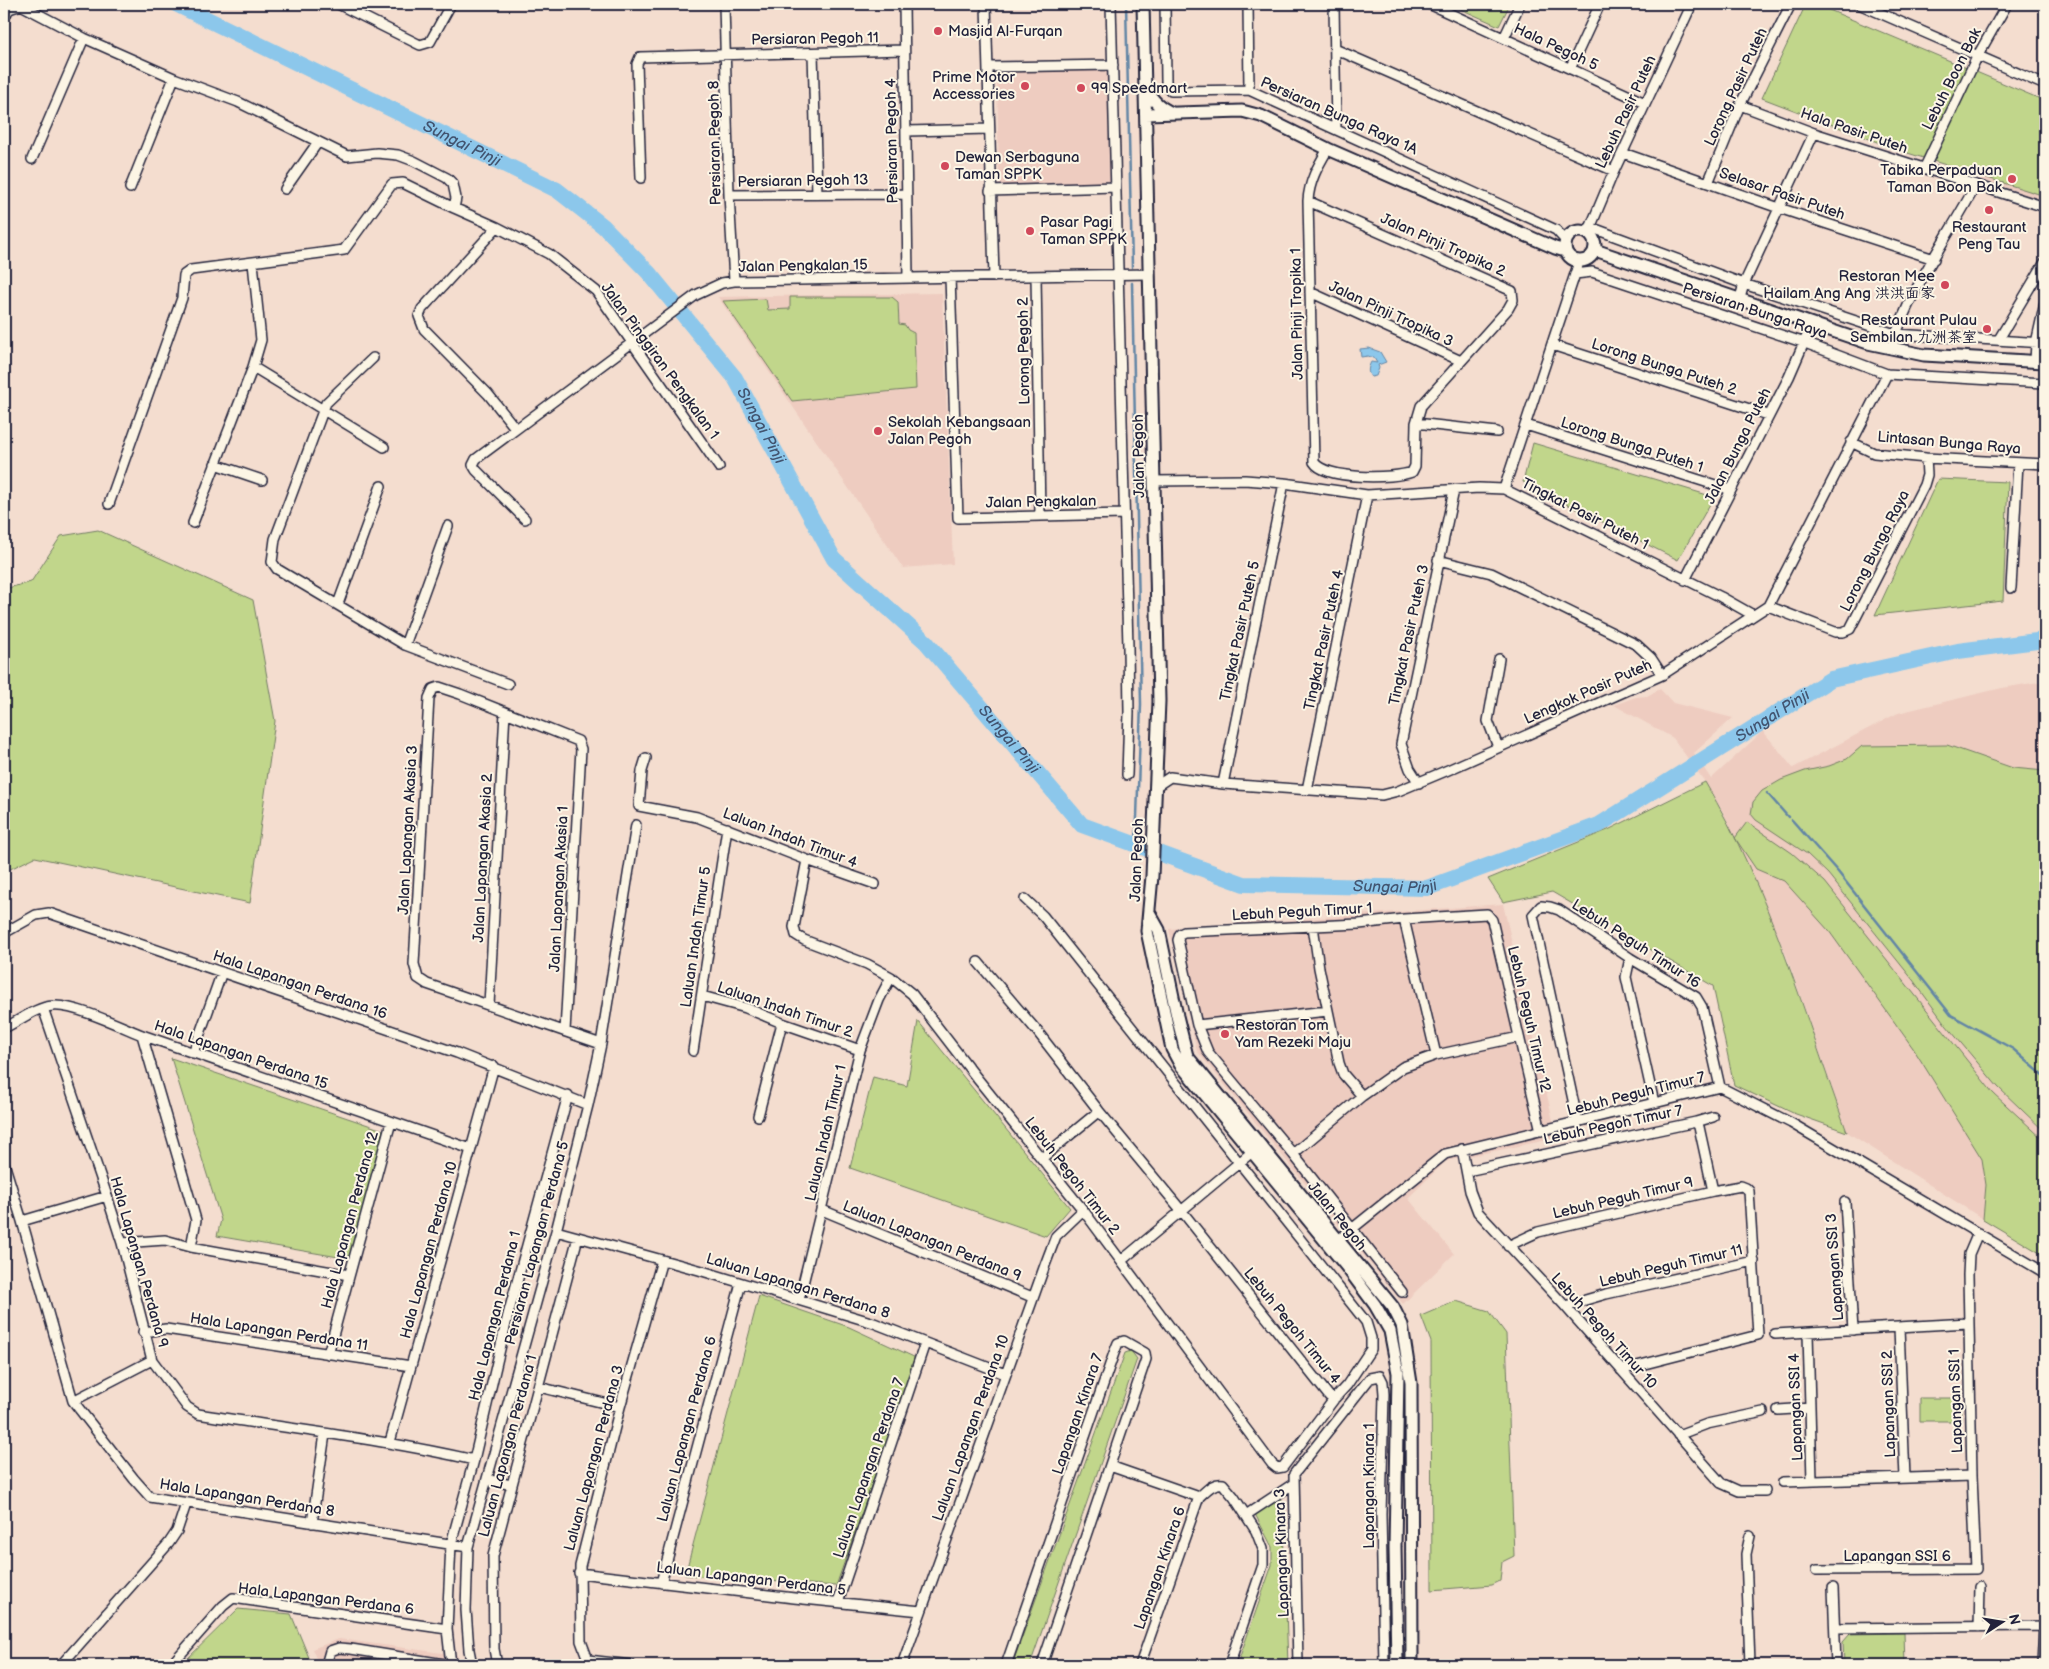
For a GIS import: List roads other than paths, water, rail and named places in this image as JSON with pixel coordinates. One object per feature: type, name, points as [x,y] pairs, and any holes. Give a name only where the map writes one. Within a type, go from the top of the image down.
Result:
[{"type":"street","points":[[338,4],[420,45],[430,42],[451,4]]},
{"type":"street","name":"Persiaran Pegoh 8","points":[[724,4],[729,195],[734,280]]},
{"type":"street","name":"Persiaran Pegoh 4","points":[[904,4],[908,278]]},
{"type":"street","points":[[986,4],[994,277]]},
{"type":"street","name":"Jalan Pegoh","points":[[1111,4],[1115,187],[1120,275],[1129,712],[1126,775]]},
{"type":"street","name":"Jalan Pegoh","points":[[1144,4],[1159,700],[1150,914],[1159,930],[1176,1016],[1187,1056],[1276,1163],[1337,1242],[1393,1307],[1402,1325],[1411,1383],[1412,1665]]},
{"type":"street","name":"Persiaran Bunga Raya 1A","points":[[1165,4],[1167,86],[1171,91],[1249,90],[1556,230],[1566,246]]},
{"type":"street","points":[[1248,4],[1249,90]]},
{"type":"street","points":[[1334,4],[1336,129]]},
{"type":"street","points":[[1504,38],[1520,4]]},
{"type":"street","points":[[1570,69],[1600,4]]},
{"type":"street","name":"Lebuh Pasir Puteh","points":[[1589,230],[1614,171],[1692,4]]},
{"type":"street","name":"Lorong Pasir Puteh","points":[[1708,183],[1740,105],[1791,4]]},
{"type":"street","points":[[1859,4],[2045,85]]},
{"type":"street","name":"Lebuh Boon Bak","points":[[1924,169],[1977,57],[2007,4]]},
{"type":"street","points":[[4,18],[10,9],[22,5],[84,38],[174,78],[238,102],[347,156],[377,153],[398,155],[414,161],[447,178],[453,184],[456,198],[454,208]]},
{"type":"street","name":"Hala Pegoh 5","points":[[1435,5],[1645,103]]},
{"type":"street","points":[[32,160],[84,38]]},
{"type":"street","points":[[1335,49],[1614,171]]},
{"type":"street","name":"Persiaran Pegoh 11","points":[[642,178],[636,64],[638,59],[643,57],[904,50]]},
{"type":"street","points":[[813,52],[817,193]]},
{"type":"street","points":[[989,67],[1113,65]]},
{"type":"street","points":[[130,188],[174,78]]},
{"type":"street","points":[[1145,87],[1154,102],[1160,108],[1170,113]]},
{"type":"street","name":"Hala Pasir Puteh","points":[[1740,105],[1814,133],[2045,207]]},
{"type":"street","points":[[1146,114],[1242,111],[1261,116],[1328,149],[1554,248],[1566,246],[1575,232],[1589,230],[1895,334],[2041,343]]},
{"type":"street","points":[[1146,134],[1161,118],[1170,113]]},
{"type":"street","points":[[907,131],[989,130]]},
{"type":"street","points":[[1740,298],[1744,284],[1814,133]]},
{"type":"street","points":[[285,189],[318,142]]},
{"type":"street","name":"Jalan Pinji Tropika 1","points":[[1328,149],[1316,170],[1309,189],[1308,201],[1314,462],[1317,466],[1332,472],[1376,478],[1405,475],[1412,472],[1415,466],[1416,423]]},
{"type":"street","name":"Selasar Pasir Puteh","points":[[1623,153],[1779,208],[1934,259]]},
{"type":"street","name":"Jalan Pinggiran Pengkalan 1","points":[[253,263],[344,250],[392,184],[403,182],[549,254],[596,291],[719,467]]},
{"type":"street","points":[[1891,349],[1895,334],[1913,295],[1976,185]]},
{"type":"street","points":[[990,191],[1115,187]]},
{"type":"street","name":"Persiaran Pegoh 13","points":[[729,195],[817,193],[906,194]]},
{"type":"street","name":"Jalan Pinji Tropika 2","points":[[1308,201],[1512,292],[1513,300],[1508,309],[1461,361]]},
{"type":"street","points":[[497,227],[422,308],[420,316],[424,329],[488,394],[516,429]]},
{"type":"street","points":[[1566,246],[1573,260],[1579,262],[1589,259],[1595,250],[1593,238],[1589,230]]},
{"type":"street","name":"Persiaran Bunga Raya","points":[[1595,250],[1868,343],[1891,349],[1924,355],[2040,362]]},
{"type":"street","points":[[1504,489],[1579,262]]},
{"type":"street","points":[[1999,339],[2045,262]]},
{"type":"street","points":[[109,504],[182,298],[184,275],[191,270],[253,263],[261,340],[253,367],[193,522]]},
{"type":"street","name":"Persiaran Bunga Raya","points":[[1575,274],[1592,272],[1805,343],[1887,374],[2045,383]]},
{"type":"street","name":"Jalan Pengkalan 15","points":[[525,519],[476,470],[473,465],[476,459],[696,295],[722,283],[734,280],[1150,274]]},
{"type":"street","name":"Lorong Pegoh 2","points":[[1036,276],[1040,515]]},
{"type":"street","name":"Jalan Pengkalan","points":[[950,277],[958,518],[1124,514]]},
{"type":"street","name":"Jalan Pinji Tropika 3","points":[[1310,292],[1461,361]]},
{"type":"street","points":[[2040,362],[2045,303]]},
{"type":"street","name":"Jalan Bunga Puteh","points":[[1685,580],[1752,452],[1768,415],[1805,343],[1812,324]]},
{"type":"street","name":"Lorong Bunga Puteh 2","points":[[1552,345],[1768,415]]},
{"type":"street","points":[[373,358],[326,403],[275,539],[272,562],[277,569],[405,645],[508,684]]},
{"type":"street","points":[[1461,361],[1421,406],[1416,423],[1497,432]]},
{"type":"street","points":[[253,367],[384,447]]},
{"type":"street","points":[[1768,606],[1887,374]]},
{"type":"street","name":"Lorong Bunga Puteh 1","points":[[1526,425],[1731,490]]},
{"type":"street","name":"Lintasan Bunga Raya","points":[[1852,442],[1874,453],[1926,458],[2045,464]]},
{"type":"street","name":"Lorong Bunga Raya","points":[[1768,606],[1835,632],[1850,629],[1924,485],[1927,475],[1926,458]]},
{"type":"street","points":[[2011,588],[2018,463]]},
{"type":"street","points":[[216,464],[262,480]]},
{"type":"street","name":"Tingkat Pasir Puteh 1","points":[[1154,481],[1244,480],[1284,483],[1367,495],[1479,488],[1504,489],[1753,615]]},
{"type":"street","name":"Tingkat Pasir Puteh 5","points":[[1223,784],[1284,483]]},
{"type":"street","points":[[338,604],[381,486]]},
{"type":"street","name":"Tingkat Pasir Puteh 3","points":[[1419,783],[1410,769],[1401,744],[1454,490]]},
{"type":"street","name":"Tingkat Pasir Puteh 4","points":[[1307,790],[1367,495]]},
{"type":"street","points":[[405,645],[448,526]]},
{"type":"street","points":[[1438,560],[1491,573],[1636,645],[1652,658],[1662,675]]},
{"type":"street","name":"Lengkok Pasir Puteh","points":[[1170,777],[1223,784],[1382,795],[1419,783],[1662,675],[1768,606]]},
{"type":"street","points":[[1498,747],[1488,721],[1499,659]]},
{"type":"street","name":"Jalan Lapangan Akasia 3","points":[[489,1005],[427,984],[418,978],[414,964],[429,698],[433,689],[439,687],[505,712]]},
{"type":"street","name":"Jalan Lapangan Akasia 1","points":[[505,712],[578,741],[581,749],[565,1031]]},
{"type":"street","name":"Jalan Lapangan Akasia 2","points":[[489,1005],[505,712]]},
{"type":"street","name":"Laluan Indah Timur 4","points":[[646,758],[642,771],[639,806],[697,817],[874,884]]},
{"type":"street","points":[[1155,789],[1170,777],[1156,761]]},
{"type":"street","name":"Persiaran Lapangan Perdana 5","points":[[472,1665],[466,1610],[468,1547],[556,1230],[588,1105],[601,1044],[636,825]]},
{"type":"street","name":"Laluan Indah Timur 5","points":[[693,1051],[726,828]]},
{"type":"street","name":"Lebuh Pegoh Timur 2","points":[[807,860],[794,927],[796,935],[804,940],[867,964],[891,977],[912,994],[1083,1210],[1272,1464],[1277,1468],[1283,1467],[1335,1398]]},
{"type":"street","name":"Lebuh Pegoh Timur 4","points":[[978,962],[1037,1031],[1099,1111],[1181,1210],[1329,1396],[1335,1398],[1347,1385],[1371,1348],[1372,1338],[1366,1322],[1043,916],[1025,899]]},
{"type":"street","name":"Lebuh Peguh Timur 16","points":[[1533,915],[1541,906],[1559,910],[1630,958],[1696,996],[1699,1001],[1720,1087]]},
{"type":"street","name":"Hala Lapangan Perdana 16","points":[[4,934],[36,915],[49,913],[494,1066],[568,1095],[588,1105]]},
{"type":"street","points":[[1150,914],[1147,931],[1172,1049],[1180,1064],[1346,1266],[1384,1318],[1390,1331],[1398,1373],[1397,1665]]},
{"type":"street","name":"Lebuh Peguh Timur 1","points":[[1180,934],[1184,932],[1313,926],[1487,914]]},
{"type":"street","name":"Lebuh Peguh Timur 12","points":[[1487,914],[1492,920],[1541,1131]]},
{"type":"street","name":"Lebuh Peguh Timur 12","points":[[1533,915],[1578,1123]]},
{"type":"street","points":[[1404,919],[1436,1055]]},
{"type":"street","points":[[1313,926],[1339,1063],[1343,1074],[1362,1096]]},
{"type":"street","name":"Jalan Pegoh","points":[[1180,934],[1178,940],[1197,1025],[1204,1045],[1214,1060],[1293,1154],[1402,1292]]},
{"type":"street","points":[[1630,958],[1626,977],[1654,1104]]},
{"type":"street","points":[[193,1053],[222,972]]},
{"type":"street","name":"Laluan Indah Timur 1","points":[[799,1300],[860,1050],[879,1000],[891,977]]},
{"type":"street","name":"Laluan Indah Timur 2","points":[[702,996],[746,1008],[782,1023],[860,1050]]},
{"type":"street","points":[[489,1005],[601,1044]]},
{"type":"street","name":"Hala Lapangan Perdana 15","points":[[4,1028],[43,1008],[54,1006],[71,1009],[471,1150]]},
{"type":"street","name":"Hala Lapangan Perdana 9","points":[[43,1008],[122,1243],[143,1332],[152,1360],[187,1407],[198,1414],[390,1442],[474,1460]]},
{"type":"street","points":[[1197,1025],[1328,1011]]},
{"type":"street","points":[[758,1116],[782,1023]]},
{"type":"street","points":[[142,1035],[196,1220],[191,1247]]},
{"type":"street","points":[[1293,1154],[1362,1096],[1403,1067],[1436,1055],[1519,1037]]},
{"type":"street","name":"Hala Lapangan Perdana 10","points":[[390,1442],[494,1066]]},
{"type":"street","name":"Lebuh Peguh Timur 7","points":[[1337,1242],[1445,1154],[1720,1087],[1791,1123],[2045,1273]]},
{"type":"street","name":"Hala Lapangan Perdana 1","points":[[450,1665],[447,1629],[451,1544],[474,1460],[508,1315],[568,1095]]},
{"type":"street","points":[[1042,1158],[1099,1111]]},
{"type":"street","points":[[1696,1122],[1713,1117]]},
{"type":"street","name":"Hala Lapangan Perdana 12","points":[[328,1354],[348,1274],[391,1122]]},
{"type":"street","name":"Lebuh Pegoh Timur 7","points":[[1467,1171],[1688,1122],[1696,1122],[1699,1127],[1713,1191]]},
{"type":"street","points":[[1120,1260],[1252,1152],[1252,1140],[1243,1123]]},
{"type":"street","name":"Lebuh Pegoh Timur 10","points":[[1462,1149],[1470,1191],[1478,1212],[1508,1246],[1564,1306],[1721,1483],[1739,1491],[1765,1491]]},
{"type":"street","points":[[1252,1152],[1263,1154],[1276,1163]]},
{"type":"street","name":"Hala Lapangan Perdana 8","points":[[4,1163],[74,1401],[150,1497],[468,1547]]},
{"type":"street","name":"Lebuh Peguh Timur 9","points":[[1508,1246],[1538,1232],[1741,1186],[1749,1192],[1754,1261]]},
{"type":"street","points":[[22,1221],[107,1196]]},
{"type":"street","name":"Lapangan SSI 3","points":[[1845,1202],[1853,1330]]},
{"type":"street","name":"Laluan Lapangan Perdana 9","points":[[822,1210],[1032,1296]]},
{"type":"street","name":"Laluan Lapangan Perdana 10","points":[[902,1665],[1032,1296],[1056,1236],[1083,1210]]},
{"type":"street","name":"Laluan Lapangan Perdana 8","points":[[556,1230],[799,1300],[874,1324],[1005,1374]]},
{"type":"street","points":[[1318,1232],[1337,1242],[1346,1266]]},
{"type":"street","name":"Lapangan SSI 1","points":[[1976,1569],[1968,1323],[1969,1254],[1978,1233]]},
{"type":"street","name":"Laluan Lapangan Perdana 1","points":[[497,1665],[494,1649],[492,1556],[539,1388],[578,1237]]},
{"type":"street","points":[[122,1243],[166,1240],[191,1247],[348,1274]]},
{"type":"street","name":"Laluan Lapangan Perdana 3","points":[[589,1663],[581,1641],[579,1573],[620,1407],[662,1260]]},
{"type":"street","points":[[1621,1370],[1758,1335],[1754,1261]]},
{"type":"street","name":"Lebuh Peguh Timur 11","points":[[1564,1306],[1615,1292],[1754,1261]]},
{"type":"street","name":"Laluan Lapangan Perdana 6","points":[[661,1582],[741,1283]]},
{"type":"street","points":[[1775,1334],[1968,1323]]},
{"type":"street","name":"Lapangan SSI 2","points":[[1899,1328],[1905,1478]]},
{"type":"street","name":"Hala Lapangan Perdana 11","points":[[143,1332],[166,1329],[411,1366]]},
{"type":"street","name":"Lapangan SSI 4","points":[[1808,1333],[1812,1481]]},
{"type":"street","name":"Lapangan Kinara 7","points":[[1006,1665],[1114,1353],[1118,1343],[1124,1341],[1145,1353],[1146,1358],[1042,1665]]},
{"type":"street","name":"Laluan Lapangan Perdana 7","points":[[838,1602],[925,1343]]},
{"type":"street","points":[[74,1401],[152,1360]]},
{"type":"street","name":"Lapangan Kinara 1","points":[[1334,1424],[1370,1378],[1380,1376],[1383,1382],[1384,1394],[1381,1514],[1384,1665]]},
{"type":"street","points":[[539,1388],[620,1407]]},
{"type":"street","points":[[1778,1410],[1810,1408]]},
{"type":"street","points":[[1678,1435],[1707,1424],[1763,1412]]},
{"type":"street","name":"Lapangan Kinara 3","points":[[1298,1665],[1294,1474],[1334,1424]]},
{"type":"street","points":[[312,1523],[325,1434]]},
{"type":"street","points":[[1110,1466],[1199,1497]]},
{"type":"street","points":[[1783,1482],[1972,1476]]},
{"type":"street","points":[[487,1479],[511,1485]]},
{"type":"street","name":"Lapangan Kinara 6","points":[[1140,1665],[1199,1497],[1212,1486],[1219,1483],[1223,1484],[1246,1515],[1263,1549],[1264,1565],[1229,1665]]},
{"type":"street","points":[[1246,1515],[1293,1484]]},
{"type":"street","points":[[67,1663],[169,1543],[177,1531],[186,1504]]},
{"type":"street","points":[[1750,1536],[1746,1554],[1750,1665]]},
{"type":"street","name":"Lapangan SSI 6","points":[[1817,1570],[1976,1569]]},
{"type":"street","name":"Laluan Lapangan Perdana 5","points":[[579,1573],[921,1611]]},
{"type":"street","points":[[1979,1627],[1980,1587]]},
{"type":"street","points":[[1833,1588],[1836,1665]]},
{"type":"street","name":"Hala Lapangan Perdana 6","points":[[170,1665],[222,1606],[233,1598],[447,1629]]},
{"type":"street","points":[[1835,1628],[2045,1626],[2042,1665]]},
{"type":"street","points":[[326,1665],[330,1651],[345,1648],[450,1665]]},
{"type":"street","points":[[589,1663],[631,1665]]},
{"type":"water","points":[[1369,348],[1380,352],[1386,362],[1378,365],[1379,368],[1376,376],[1371,377],[1368,372],[1370,364],[1371,362],[1377,363],[1374,358],[1368,356],[1361,357],[1360,349]]},
{"type":"waterway","name":"Sungai Pinji","points":[[176,4],[557,190],[603,226],[649,273],[735,378],[834,559],[926,642],[1082,825],[1244,884],[1427,888],[1599,825],[1831,679],[1958,651],[2045,640]]},
{"type":"waterway","points":[[1126,4],[1132,267]]},
{"type":"waterway","points":[[1132,283],[1141,704],[1136,845]]},
{"type":"waterway","points":[[1767,793],[1788,817]]},
{"type":"waterway","points":[[1792,820],[1838,872],[1951,1015],[2013,1049],[2045,1077]]},
{"type":"place","name":"Masjid Al-Furqan","points":[[938,31]]},
{"type":"place","name":"Prime Motor Accessories","points":[[1025,86]]},
{"type":"place","name":"99 Speedmart","points":[[1081,88]]},
{"type":"place","name":"Dewan Serbaguna Taman SPPK","points":[[945,166]]},
{"type":"place","name":"Tabika Perpaduan Taman Boon Bak","points":[[2012,179]]},
{"type":"place","name":"Restaurant Peng Tau","points":[[1989,210]]},
{"type":"place","name":"Pasar Pagi Taman SPPK","points":[[1030,231]]},
{"type":"place","name":"Restoran Mee Hailam Ang Ang 洪洪面家","points":[[1945,285]]},
{"type":"place","name":"Restaurant Pulau Sembilan 九洲茶室","points":[[1987,329]]},
{"type":"place","name":"Sekolah Kebangsaan Jalan Pegoh","points":[[878,431]]},
{"type":"place","name":"Restoran Tom Yam Rezeki Maju","points":[[1225,1034]]}]
